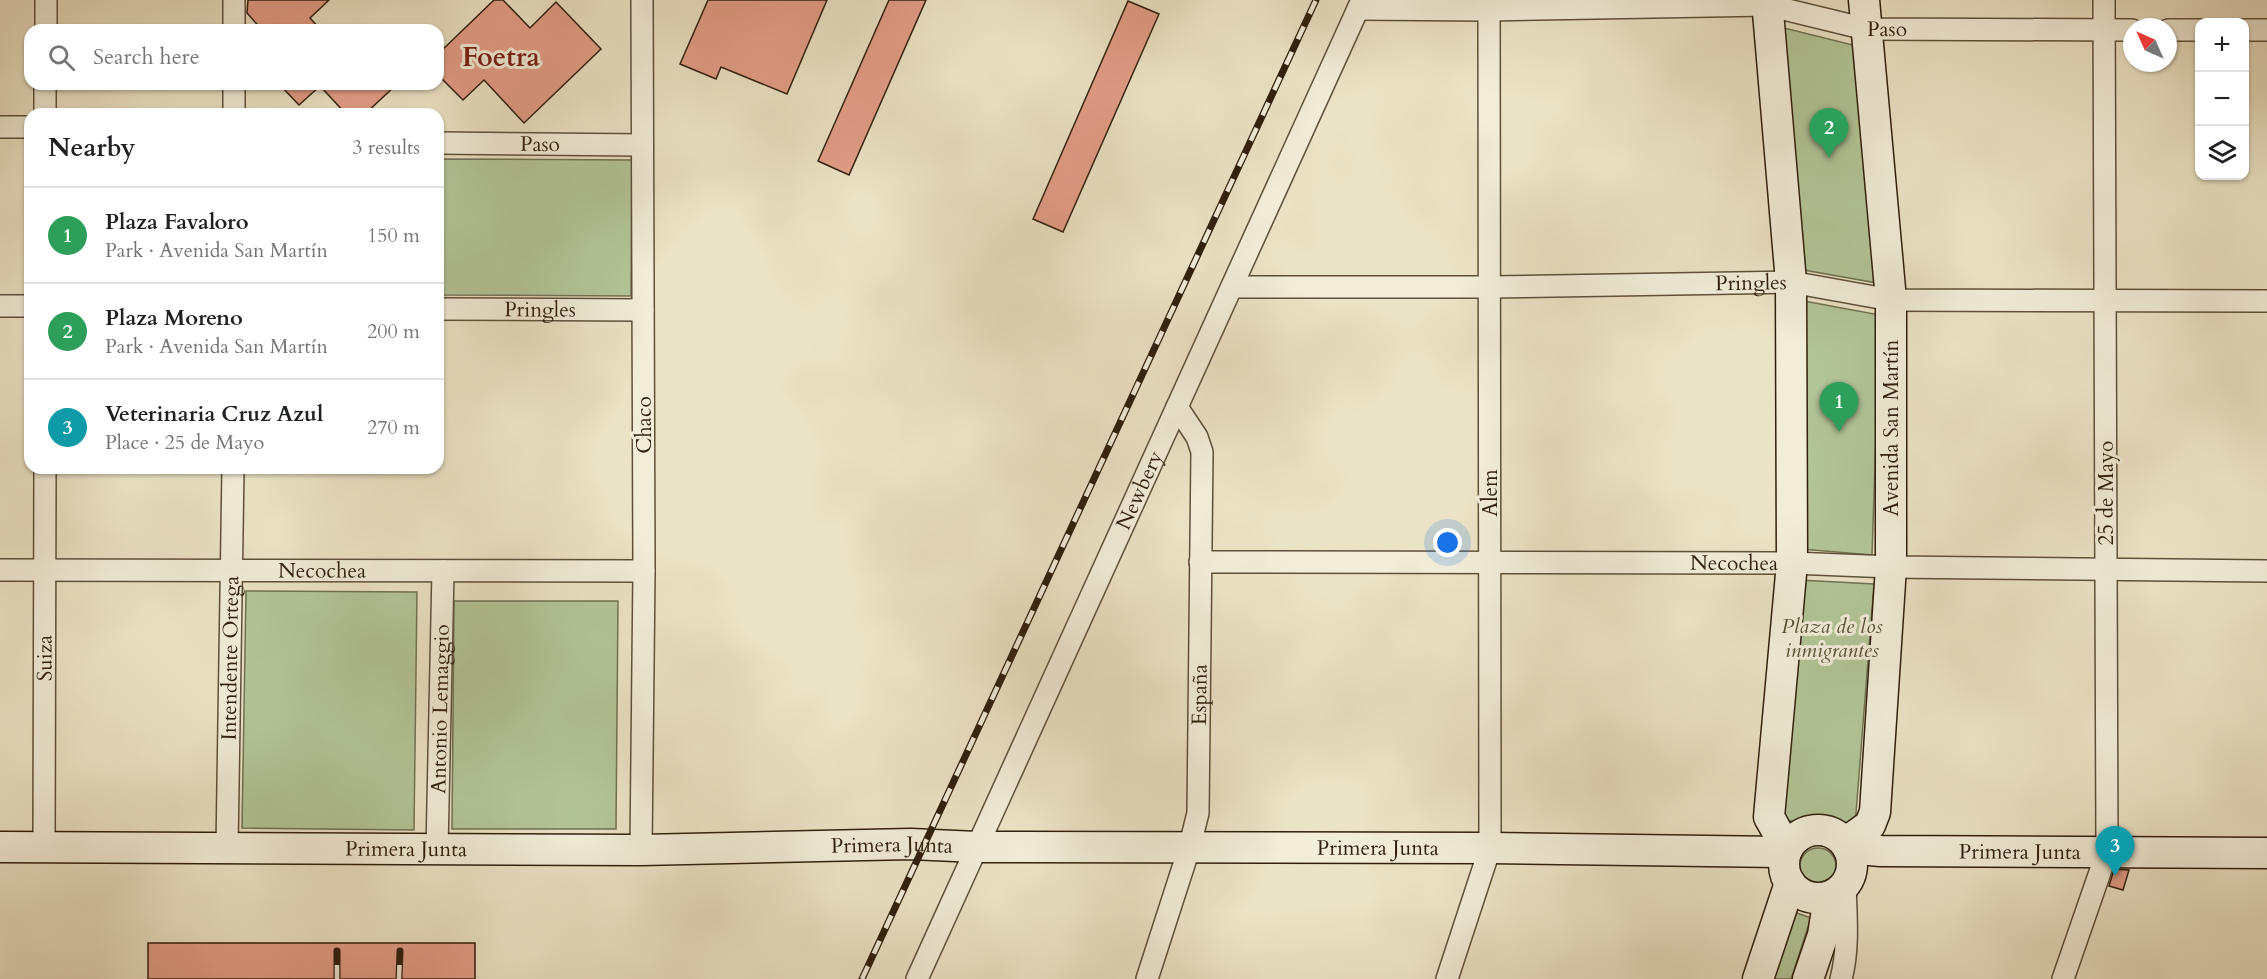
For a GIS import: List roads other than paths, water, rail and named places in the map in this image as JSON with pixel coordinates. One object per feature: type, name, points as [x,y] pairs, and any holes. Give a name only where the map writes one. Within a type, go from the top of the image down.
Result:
[{"type":"main road","points":[[1767,3],[1791,282],[1792,562],[1769,817],[1786,851],[1784,871],[1790,883],[1801,894],[1810,897],[1844,870]]},
{"type":"main road","name":"Avenida San Martín","points":[[1844,870],[1875,812],[1891,567],[1891,300],[1865,14]]},
{"type":"main road","points":[[1786,851],[1798,836],[1808,831],[1818,830],[1838,835],[1844,870],[1808,979]]},
{"type":"main road","name":"Primera Junta","points":[[0,847],[641,850],[904,844],[1189,849],[1490,848],[1786,851]]},
{"type":"main road","name":"Primera Junta","points":[[1844,870],[1862,864],[1881,851],[2267,853]]},
{"type":"main road","points":[[1758,979],[1790,883]]},
{"type":"street","points":[[45,24],[46,0]]},
{"type":"street","points":[[234,0],[234,24]]},
{"type":"street","name":"Chaco","points":[[641,850],[644,572],[642,0]]},
{"type":"street","name":"25 de Mayo","points":[[2063,979],[2107,852],[2104,0]]},
{"type":"street","name":"Paso","points":[[1360,5],[1767,3],[1865,14],[2123,30]]},
{"type":"street","name":"Newbery","points":[[917,979],[1360,5]]},
{"type":"street","name":"Alem","points":[[1447,979],[1490,848],[1489,5]]},
{"type":"street","points":[[2177,30],[2195,30]]},
{"type":"street","points":[[2249,30],[2267,30]]},
{"type":"street","points":[[45,90],[45,108]]},
{"type":"street","points":[[234,90],[234,108]]},
{"type":"street","points":[[0,127],[24,127]]},
{"type":"street","name":"Paso","points":[[444,143],[642,145]]},
{"type":"street","name":"Pringles","points":[[1233,287],[1490,287],[1791,282],[1891,300],[2267,301]]},
{"type":"street","points":[[0,306],[24,306]]},
{"type":"street","name":"Pringles","points":[[444,309],[643,310]]},
{"type":"street","name":"España","points":[[1147,979],[1189,849],[1198,813],[1202,452],[1197,437],[1177,407]]},
{"type":"street","name":"Suiza","points":[[44,847],[45,474]]},
{"type":"street","name":"Intendente Ortega","points":[[227,848],[233,474]]},
{"type":"street","name":"Necochea","points":[[1200,562],[1792,562],[1891,567],[2267,571]]},
{"type":"street","name":"Necochea","points":[[0,570],[644,572]]},
{"type":"street","name":"Antonio Lemaggio","points":[[436,849],[443,571]]},
{"type":"street","points":[[1841,979],[1846,939],[1844,870]]},
{"type":"railway","points":[[862,979],[1316,0]]},
{"type":"railway","points":[[337,951],[337,979]]},
{"type":"railway","points":[[399,979],[400,951]]},
{"type":"place","name":"Plaza Moreno","points":[[1829,158]]},
{"type":"place","name":"Plaza Favaloro","points":[[1839,432]]},
{"type":"place","name":"Veterinaria Cruz Azul","points":[[2115,876]]},
{"type":"district","name":"Foetra","points":[[501,57]]},
{"type":"park label","name":"Plaza de los inmigrantes","points":[[1832,638]]}]
